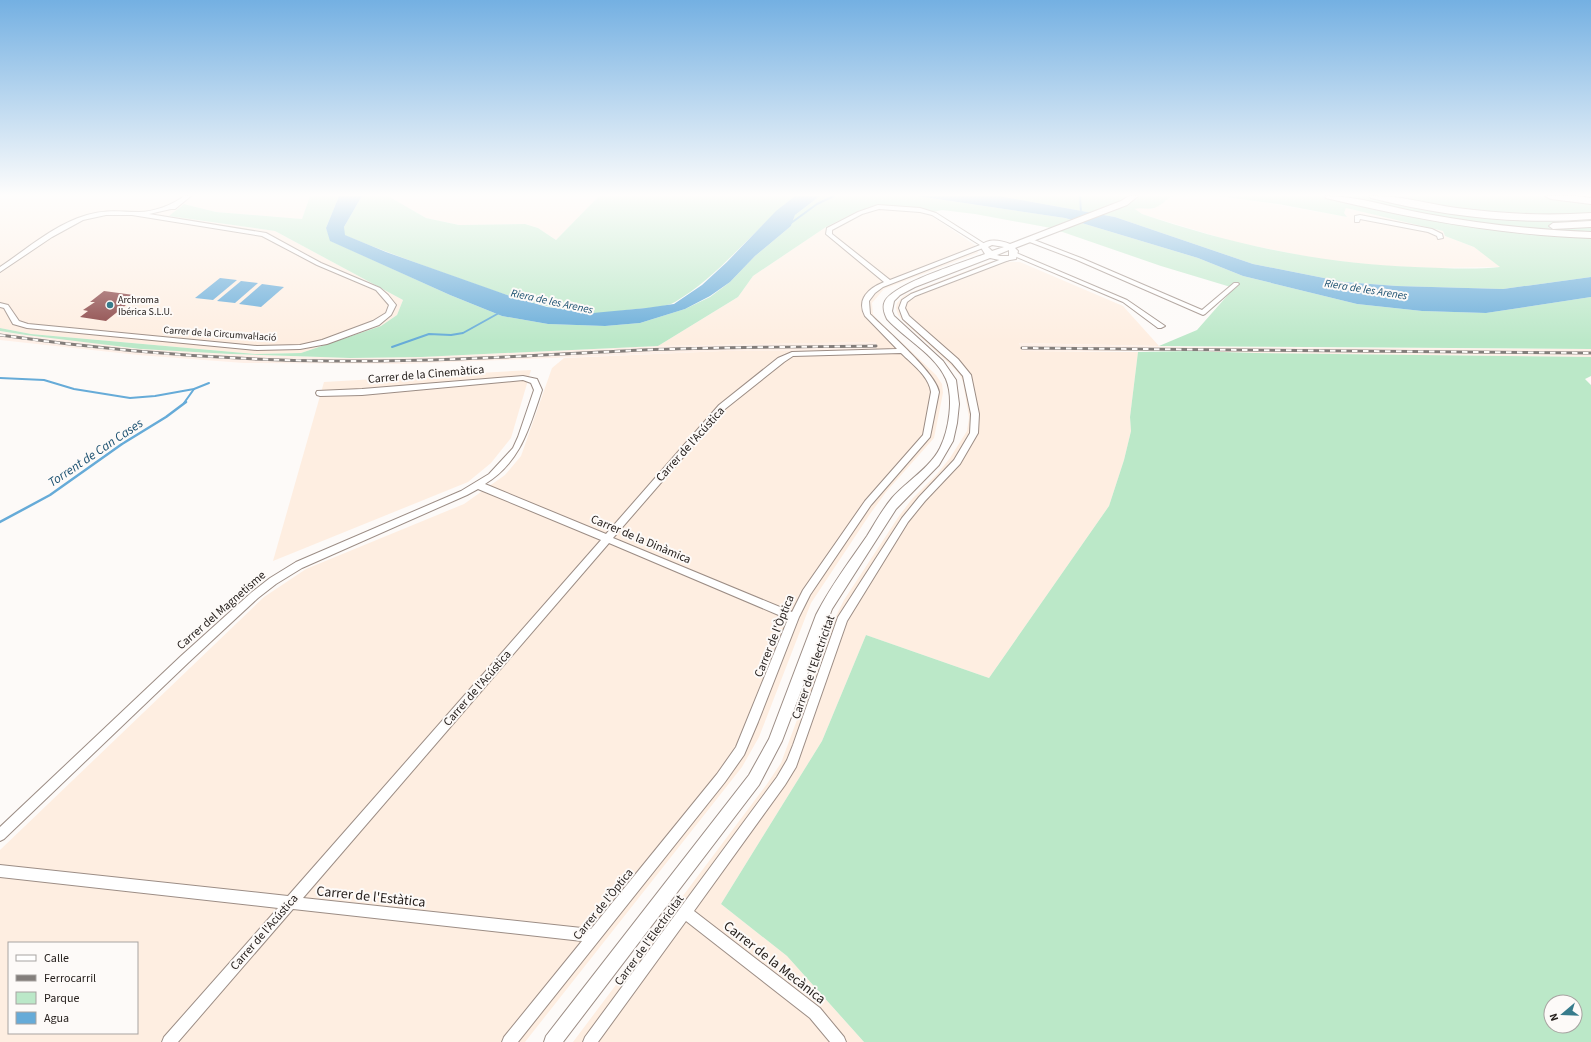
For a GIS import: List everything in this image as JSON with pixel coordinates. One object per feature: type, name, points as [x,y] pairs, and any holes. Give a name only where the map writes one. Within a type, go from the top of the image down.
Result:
[{"type":"street","points":[[0,270],[38,245]]},
{"type":"street","name":"Carrer de la Circumval·lació","points":[[0,304],[6,306],[16,322],[27,326],[257,348],[300,347],[317,344],[376,323],[383,319],[391,310],[393,305],[391,301],[378,289],[320,264],[284,245]]},
{"type":"street","points":[[842,245],[889,282]]},
{"type":"street","points":[[976,245],[989,254],[1011,254],[1023,245]]},
{"type":"street","points":[[1041,245],[1079,259],[1203,313],[1236,284]]},
{"type":"street","name":"Carrer de l'Òptica","points":[[509,1042],[721,778],[740,751],[753,722],[794,617],[806,593],[868,502],[923,442],[927,434],[935,397],[934,386],[927,375],[871,320],[865,309],[865,300],[870,292],[889,282],[976,250],[989,254]]},
{"type":"street","points":[[552,1042],[754,780],[775,741],[822,615],[831,598],[904,492],[934,462],[945,447],[951,428],[954,406],[953,386],[951,379],[940,365],[893,321],[888,314],[888,302],[896,294],[906,288],[989,254],[1011,254],[1125,301],[1161,326]]},
{"type":"street","name":"Carrer de l'Electricitat","points":[[590,1042],[686,913],[792,763],[842,620],[904,520],[957,462],[974,433],[975,414],[967,375],[955,361],[906,317],[902,308],[908,298],[989,254]]},
{"type":"street","name":"Carrer de l'Acústica","points":[[169,1042],[722,407],[781,360],[792,354],[902,350]]},
{"type":"street","name":"Carrer de la Cinemàtica","points":[[320,393],[362,392],[523,378],[534,381]]},
{"type":"street","name":"Carrer del Magnetisme","points":[[0,836],[185,659],[254,595],[273,581],[299,565],[478,485],[492,476],[509,458],[522,438],[538,390],[534,381]]},
{"type":"street","name":"Carrer de la Dinàmica","points":[[478,485],[794,617]]},
{"type":"street","name":"Carrer de l'Estàtica","points":[[0,870],[594,936]]},
{"type":"street","name":"Carrer de la Mecànica","points":[[686,913],[815,1013],[840,1042]]},
{"type":"shaded area","points":[[0,245],[300,245],[403,300],[397,315],[381,326],[301,353],[255,354],[31,334],[0,328]]},
{"type":"shaded area","points":[[800,245],[974,245],[978,253],[884,289],[872,303],[873,314],[878,320],[936,375],[942,384],[943,393],[934,438],[886,492],[811,603],[759,737],[742,767],[525,1042],[0,1042],[0,850],[264,597],[306,569],[464,504],[505,475],[521,456],[552,368],[564,358],[723,351],[876,350],[876,342],[658,346],[738,297],[753,276]]},
{"type":"shaded area","points":[[1248,245],[1468,245],[1474,247],[1501,267],[1434,268],[1385,266],[1319,259]]},
{"type":"shaded area","points":[[992,261],[1020,262],[1123,306],[1159,346],[1019,343],[1023,351],[1138,352],[1130,417],[1131,431],[1124,460],[1109,506],[989,678],[866,635],[822,741],[721,904],[787,956],[864,1042],[573,1042],[767,784],[781,763],[834,620],[844,600],[899,516],[912,499],[937,474],[950,458],[967,431],[969,418],[963,382],[960,375],[904,322],[898,315],[896,308],[897,303],[904,295]]},
{"type":"shaded area","points":[[0,331],[26,335],[231,354],[350,358],[421,357],[658,346],[876,342],[876,350],[723,351],[402,364],[244,363],[138,355],[0,340]]},
{"type":"shaded area","points":[[1019,343],[1182,347],[1591,349],[1591,357],[1190,351],[1023,351]]},
{"type":"shaded area","points":[[531,370],[511,438],[491,463],[468,482],[273,561],[324,382]]},
{"type":"green space","points":[[300,245],[339,245],[450,295],[502,316],[548,324],[605,326],[640,323],[685,309],[710,297],[730,282],[755,256],[769,245],[800,245],[753,276],[738,297],[658,346],[421,357],[350,358],[231,354],[141,349],[0,331],[0,328],[31,334],[255,354],[301,353],[381,326],[397,315],[403,300]]},
{"type":"green space","points":[[367,245],[743,245],[708,278],[692,291],[671,304],[657,307],[597,313],[558,309],[509,296]]},
{"type":"green space","points":[[1099,245],[1154,245],[1198,258],[1243,276],[1357,304],[1422,311],[1486,313],[1591,297],[1591,349],[1159,346],[1197,330],[1234,288],[1161,266]]},
{"type":"green space","points":[[1196,245],[1250,245],[1310,257],[1379,265],[1469,269],[1500,267],[1474,247],[1468,245],[1591,245],[1591,277],[1503,289],[1397,286],[1344,282],[1253,264]]},
{"type":"green space","points":[[1190,351],[1591,357],[1591,376],[1585,379],[1591,385],[1591,1042],[864,1042],[787,956],[721,904],[822,741],[866,635],[989,678],[1109,506],[1124,460],[1131,431],[1130,417],[1138,352]]},
{"type":"water","points":[[338,245],[368,245],[510,296],[547,307],[593,313],[674,304],[702,285],[744,245],[769,245],[755,256],[730,282],[710,296],[685,309],[640,323],[605,326],[548,324],[502,316],[450,295]]},
{"type":"water","name":"Riera de les Arenes","points":[[1154,245],[1196,245],[1253,264],[1344,282],[1397,286],[1503,289],[1591,277],[1591,297],[1486,313],[1422,311],[1357,304],[1243,276],[1198,258]]},
{"type":"water","points":[[220,278],[237,280],[213,300],[195,298]]},
{"type":"water","points":[[241,281],[258,283],[235,303],[217,301]]},
{"type":"water","points":[[262,284],[284,287],[261,307],[239,304]]},
{"type":"building","name":"Archroma Ibérica S.L.U.","points":[[104,291],[134,295],[122,304],[126,305],[106,321],[80,317],[88,311],[83,310],[95,302],[90,302]]},
{"type":"waterway","points":[[392,347],[429,334],[451,335],[463,333],[499,313]]},
{"type":"waterway","points":[[0,378],[44,380],[74,389],[130,398],[155,396],[194,389]]},
{"type":"waterway","points":[[194,389],[209,383]]},
{"type":"waterway","name":"Torrent de Can Cases","points":[[184,403],[194,389]]},
{"type":"waterway","name":"Torrent de Can Cases","points":[[0,522],[50,495],[122,444],[166,417],[186,402]]},
{"type":"railway","points":[[0,335],[83,346],[167,354],[250,359],[334,361],[450,359],[671,349],[876,346]]},
{"type":"railway","points":[[1022,348],[1591,353]]},
{"type":"place","name":"Archroma Ibérica S.L.U.","points":[[110,305]]}]
